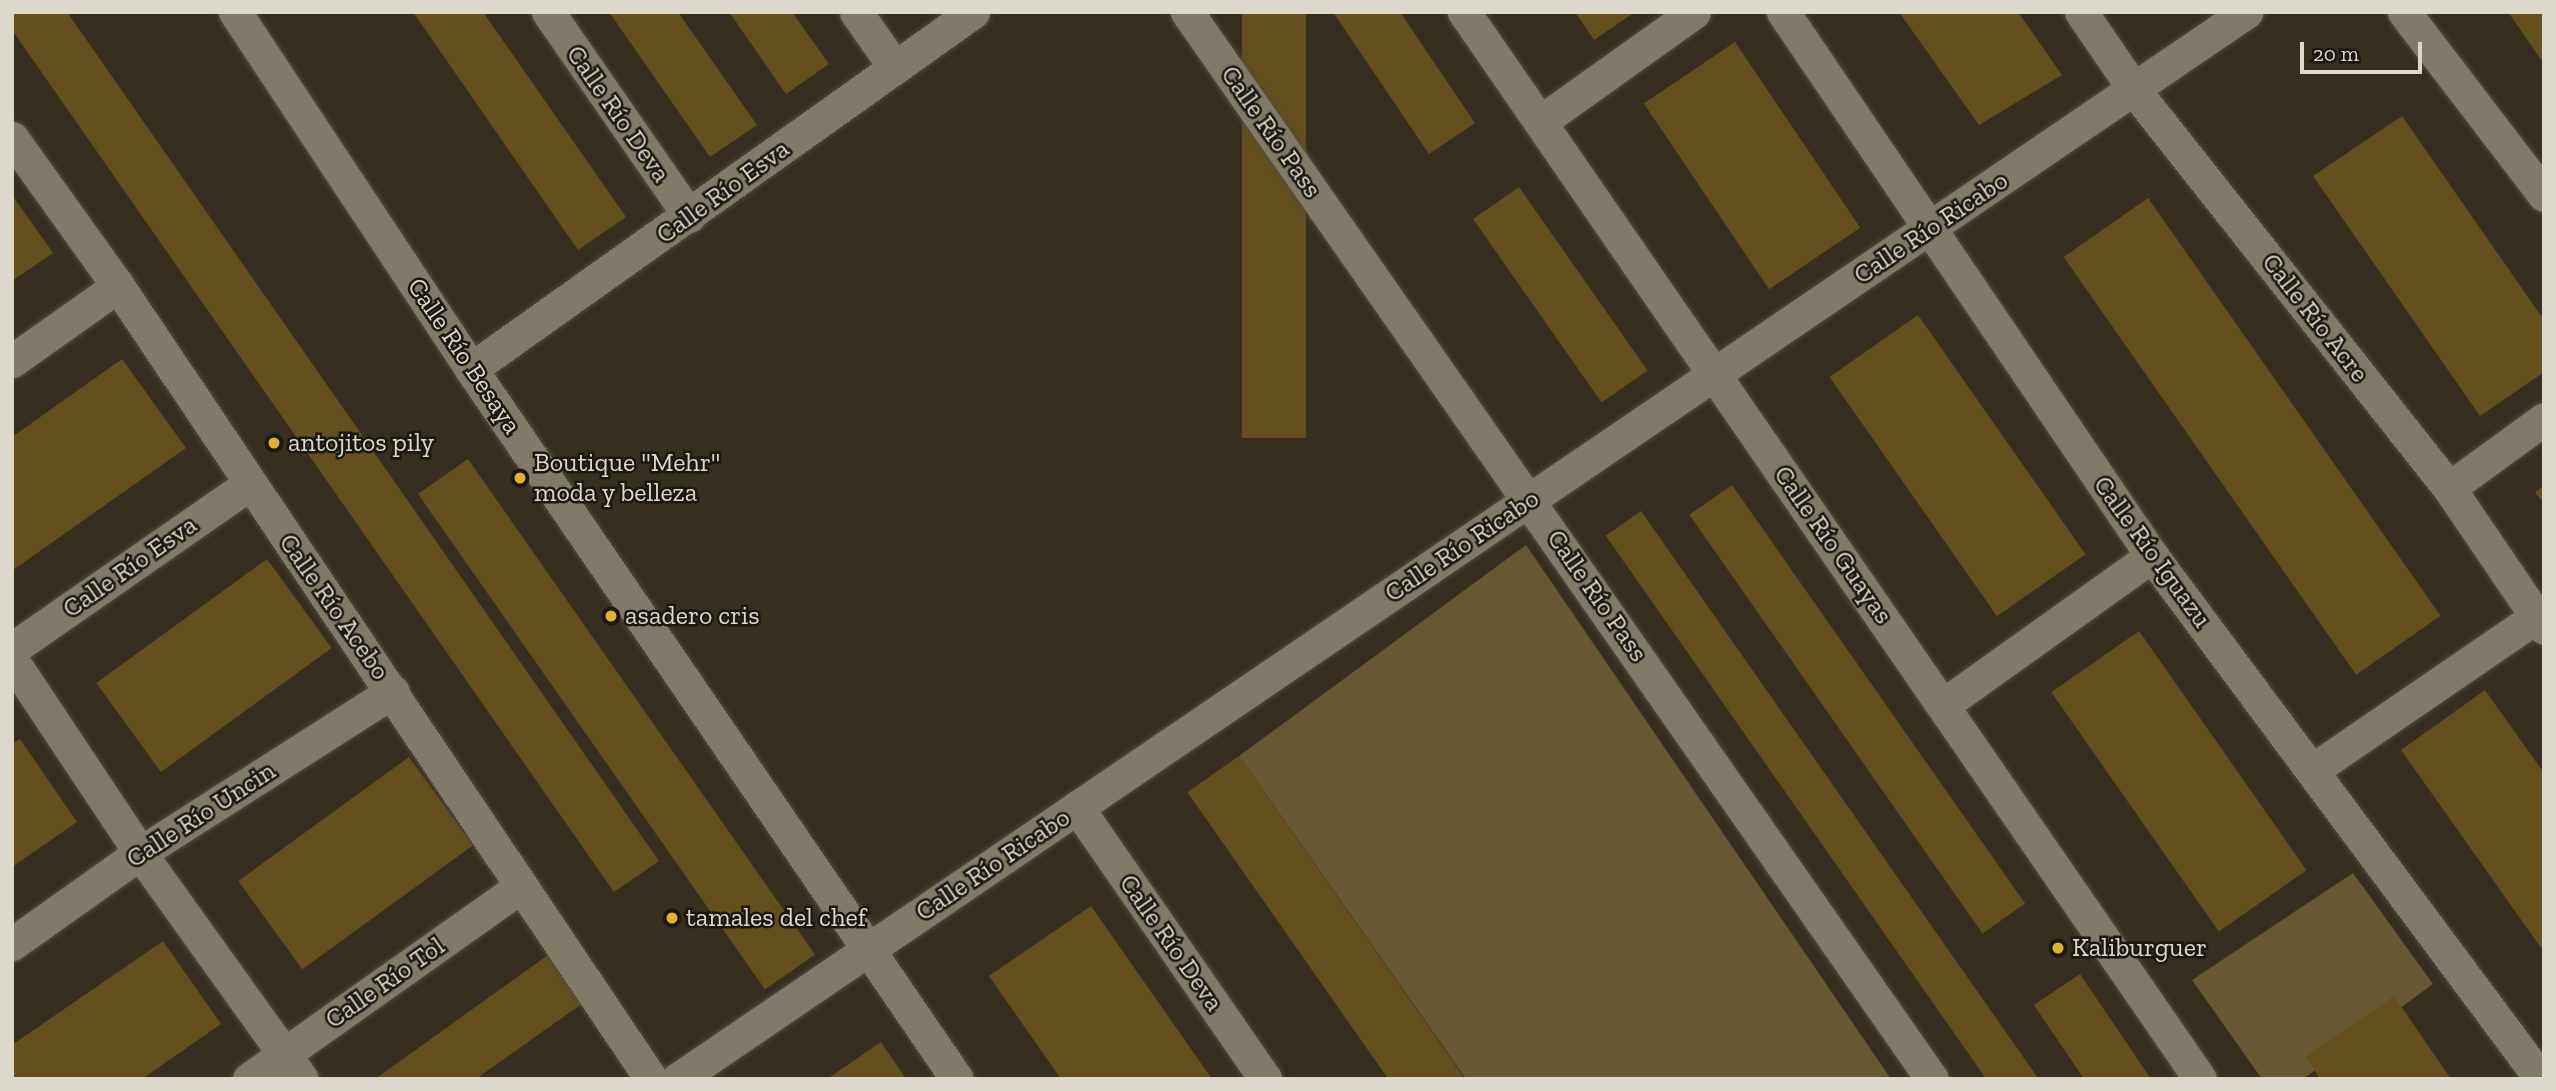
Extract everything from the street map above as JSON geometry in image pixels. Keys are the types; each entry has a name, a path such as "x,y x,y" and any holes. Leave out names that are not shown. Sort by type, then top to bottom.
{"street":[{"name":"Calle Río Besaya","path":"235,12 471,369 957,1079"},
{"name":"Calle Río Deva","path":"548,12 689,216"},
{"path":"856,12 895,68"},
{"name":"Calle Río Esva","path":"471,369 973,12"},
{"name":"Calle Río Pass","path":"1187,12 1531,500 1932,1079"},
{"name":"Calle Río Guayas","path":"1464,12 2200,1079"},
{"path":"1540,122 1694,12"},
{"name":"Calle Río Iguazu","path":"1783,12 2152,556 2314,769 2541,1079"},
{"name":"Calle Río Acre","path":"2081,12 2135,91 2449,488 2540,623"},
{"name":"Calle Río Ricabo","path":"678,1079 2135,91 2246,12"},
{"path":"2404,12 2544,195"},
{"name":"Calle Río Acebo","path":"12,138 118,286 248,485 393,691 520,887 651,1079"},
{"path":"12,361 118,286"},
{"path":"2449,488 2544,419"},
{"name":"Calle Río Esva","path":"12,649 248,485"},
{"path":"1943,705 2152,556"},
{"path":"2314,769 2540,623"},
{"path":"12,660 140,853 293,1066"},
{"name":"Calle Río Uncin","path":"12,944 140,853 393,691"},
{"name":"Calle Río Deva","path":"1077,807 1265,1079"},
{"name":"Calle Río Tol","path":"249,1079 293,1066 520,887"}],"shaded area":[{"path":"1526,545 1891,1079 1466,1079 1239,756"},
{"path":"2353,873 2433,984 2303,1079 2262,1079 2192,980"}],"building":[{"path":"12,12 67,12 659,861 614,892 12,30"},
{"path":"413,12 483,12 626,217 578,250"},
{"path":"609,12 678,12 757,125 710,157"},
{"path":"729,12 792,12 829,64 786,94"},
{"path":"1242,12 1306,12 1306,438 1242,438"},
{"path":"1333,12 1400,12 1475,123 1429,154"},
{"path":"1575,12 1635,12 1594,40"},
{"path":"1899,12 2018,12 2062,75 1979,125"},
{"path":"2508,12 2544,12 2544,64"},
{"path":"1735,42 1860,228 1769,289 1644,104"},
{"path":"2402,116 2544,320 2544,372 2480,416 2313,176"},
{"path":"1519,187 1647,370 1602,403 1473,219"},
{"path":"12,195 53,253 12,281"},
{"path":"2148,198 2441,616 2356,675 2064,257"},
{"path":"1918,315 2085,554 1997,616 1830,377"},
{"path":"122,359 186,448 13,570 12,437"},
{"path":"468,459 815,955 765,990 418,494"},
{"path":"1732,485 2025,904 1983,933 1689,515"},
{"path":"2544,486 2544,504 2535,492"},
{"path":"1641,511 2039,1079 1986,1079 1606,536"},
{"path":"267,559 332,648 161,772 96,683"},
{"path":"2139,631 2306,870 2219,932 2051,692"},
{"path":"2485,690 2544,773 2544,952 2401,750"},
{"path":"20,739 77,822 12,867 12,744"},
{"path":"1239,756 1465,1079 1388,1079 1187,792"},
{"path":"409,757 473,845 302,969 238,881"},
{"path":"1091,906 1212,1079 1061,1079 989,976"},
{"path":"163,941 221,1024 142,1079 12,1079 12,1045"},
{"path":"555,950 590,998 476,1079 375,1079"},
{"path":"2080,974 2151,1079 2084,1079 2034,1005"},
{"path":"2394,996 2451,1079 2320,1079 2305,1057"},
{"path":"881,1042 906,1079 827,1079"}],"place":[{"name":"antojitos pily","path":"274,443"},
{"name":"Boutique \"Mehr\" moda y belleza","path":"520,478"},
{"name":"asadero cris","path":"611,616"},
{"name":"tamales del chef","path":"672,918"},
{"name":"Kaliburguer","path":"2058,948"}]}
